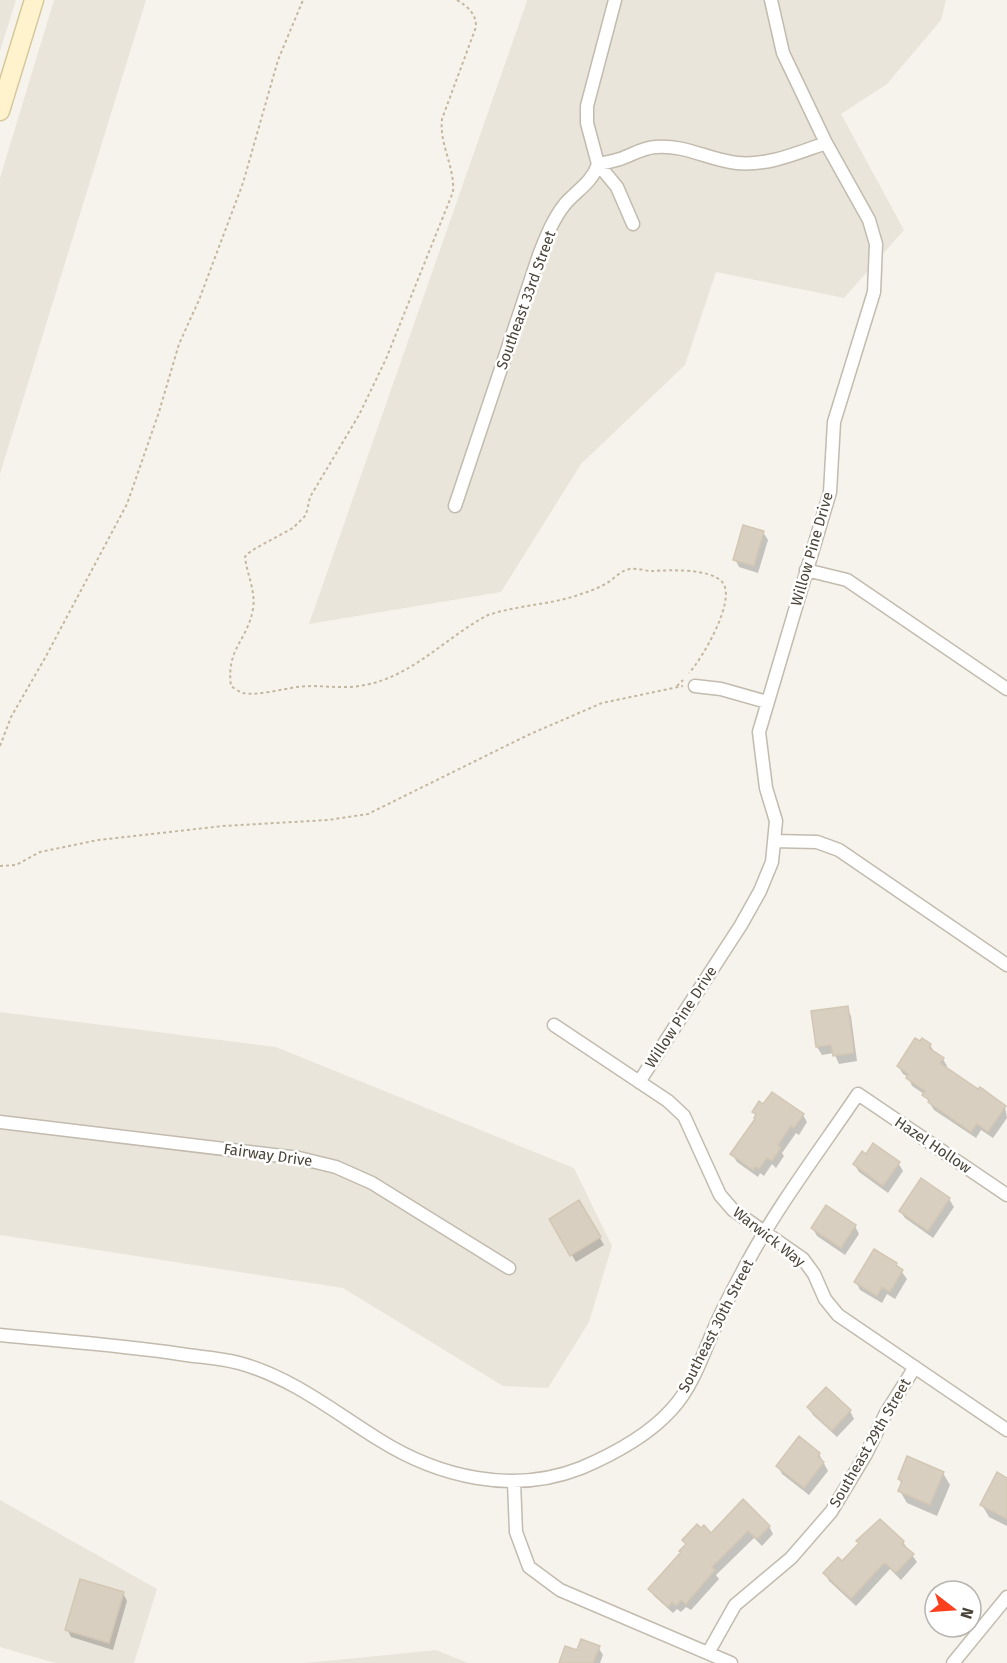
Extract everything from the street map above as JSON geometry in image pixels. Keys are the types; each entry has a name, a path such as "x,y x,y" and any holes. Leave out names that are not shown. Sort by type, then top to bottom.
{"street":[{"path":"0,111 34,0"},
{"path":"615,0 587,106 587,123 598,164 617,187 633,224"},
{"name":"Willow Pine Drive","path":"639,1082 741,925 760,891 772,862 776,822 766,789 759,732 830,492 834,422 874,292 876,244 869,219 826,143 783,53 771,0"},
{"path":"598,164 622,158 636,151 670,146 735,163 753,164 774,161 826,143"},
{"name":"Southeast 33rd Street","path":"455,506 539,255 556,218 566,203 590,181 598,164"},
{"path":"806,570 847,580 1007,689"},
{"path":"695,686 721,689 767,702"},
{"path":"774,841 817,842 839,850 1007,965"},
{"name":"Warwick Way","path":"554,1024 668,1101 684,1116 720,1195 733,1210 803,1259 814,1274 825,1299 838,1315 1007,1430"},
{"name":"Southeast 30th Street","path":"0,1335 140,1348 238,1363 267,1372 300,1389 324,1402 379,1440 418,1462 452,1474 514,1482 566,1474 610,1456 648,1431 673,1408 695,1374 719,1319 764,1231 858,1094"},
{"name":"Hazel Hollow","path":"858,1094 1007,1195"},
{"name":"Fairway Drive","path":"0,1122 288,1157 336,1167 372,1183 509,1268"},
{"name":"Southeast 29th Street","path":"708,1653 735,1605 791,1558 831,1512 866,1454 885,1413 915,1367"},
{"path":"514,1482 516,1532 529,1567 560,1590 731,1663"},
{"path":"953,1663 1007,1597"}],"path":[{"path":"0,746 11,717 127,504 159,412 179,344 199,300 243,183 279,60 303,0"},
{"path":"457,0 473,14 476,27 442,119 442,132 452,174 453,192 429,256 377,378 359,415 313,493 306,515 293,528 247,554 245,561 254,600 251,618 231,657 229,668 231,686 242,693 308,686 352,687 380,681 413,665 474,622 488,615 581,594 608,583 628,569 652,571 668,568 705,574 718,578 724,584 725,598 714,637 699,663 677,686"},
{"path":"0,866 16,865 40,852 98,840 224,826 339,819 368,814 528,735 602,702 677,686 695,686"}],"shaded area":[{"path":"0,0 16,0 0,51"},
{"path":"54,0 146,0 0,474 0,178"},
{"path":"525,0 946,0 941,20 887,84 841,114 904,230 844,298 716,272 685,365 581,464 501,592 309,624 527,1"},
{"path":"0,1012 276,1047 574,1168 612,1246 589,1322 548,1388 503,1386 343,1288 0,1235"},
{"path":"0,1500 157,1589 134,1663 55,1663 0,1647"},
{"path":"436,1650 468,1663 304,1663 367,1657"}],"building":[{"path":"743,525 764,531 754,566 733,560"},
{"path":"848,1006 854,1053 833,1056 831,1045 816,1047 811,1011"},
{"path":"915,1038 920,1041 922,1038 931,1044 929,1048 944,1058 940,1063 1006,1106 988,1132 977,1124 971,1132 928,1102 929,1100 922,1095 925,1091 906,1078 908,1074 897,1066"},
{"path":"772,1092 804,1114 794,1128 791,1126 778,1145 781,1148 772,1161 767,1158 759,1169 755,1167 753,1170 730,1154 755,1119 756,1114 752,1112 759,1101 763,1104"},
{"path":"873,1143 900,1162 883,1186 853,1164 862,1151 866,1154"},
{"path":"921,1178 950,1198 928,1231 899,1211"},
{"path":"579,1200 601,1237 570,1256 549,1219"},
{"path":"826,1205 856,1225 841,1248 811,1228"},
{"path":"874,1249 897,1263 896,1265 903,1270 890,1292 882,1287 877,1296 854,1282"},
{"path":"826,1387 851,1410 832,1431 807,1407"},
{"path":"799,1436 820,1453 818,1457 824,1462 804,1488 776,1466"},
{"path":"907,1456 944,1472 930,1505 898,1491 902,1481 898,1479"},
{"path":"997,1472 1007,1478 1007,1519 980,1505"},
{"path":"743,1499 770,1526 757,1539 748,1531 712,1567 715,1570 686,1604 681,1600 676,1606 672,1602 668,1607 648,1589 681,1552 679,1551 686,1544 682,1540 697,1524 701,1528 704,1525 711,1533"},
{"path":"880,1519 904,1541 902,1544 914,1554 896,1573 885,1563 882,1565 851,1599 823,1573 838,1557 842,1561 859,1543 856,1541"},
{"path":"80,1579 124,1592 109,1643 65,1630"},
{"path":"581,1639 600,1646 593,1663 559,1663 565,1646 577,1650"}]}
